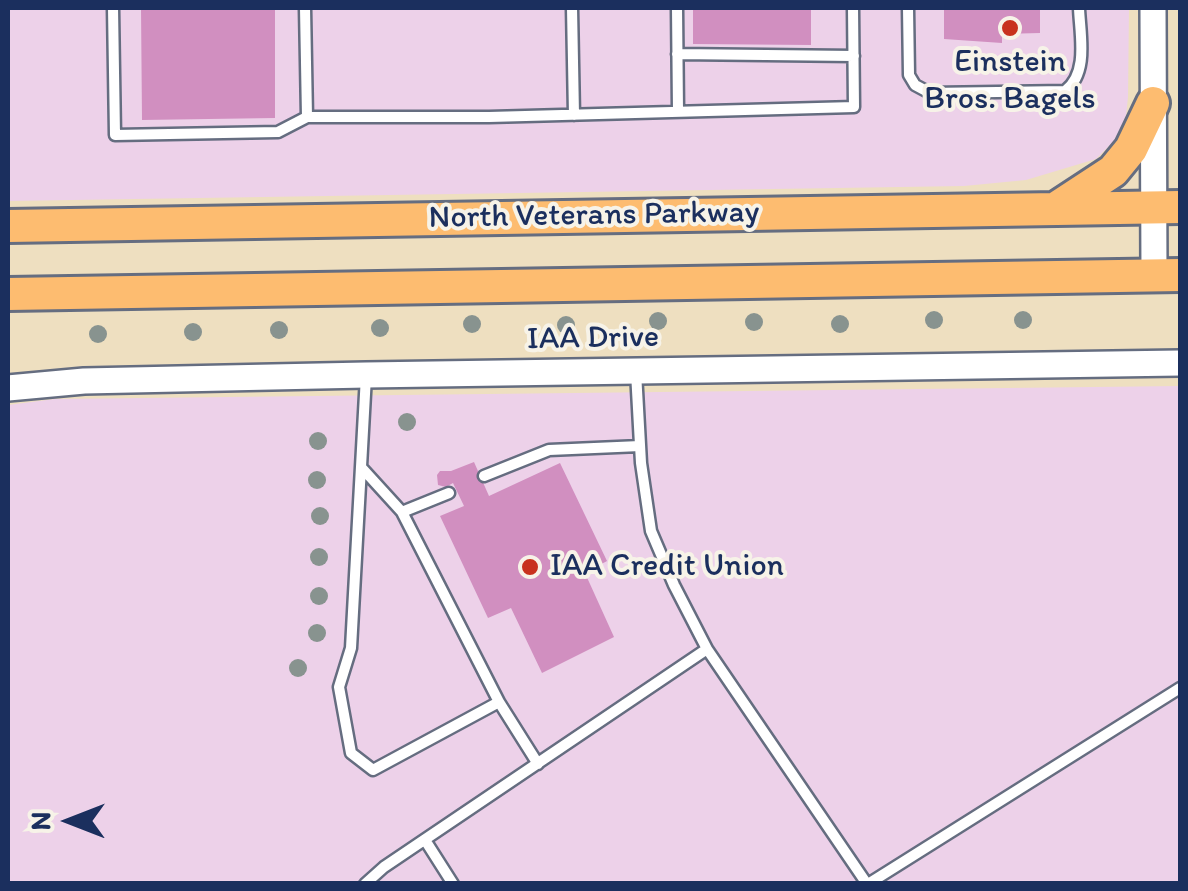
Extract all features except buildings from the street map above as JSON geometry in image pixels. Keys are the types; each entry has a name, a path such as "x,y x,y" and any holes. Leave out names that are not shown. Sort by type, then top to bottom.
{"highway":[{"path":"1055,209 1113,171 1131,149 1153,103"},
{"name":"North Veterans Parkway","path":"8,226 1167,207"},
{"path":"8,294 1167,275"}],"street":[{"path":"1153,8 1153,103 1167,207 1167,275"},
{"name":"IAA Drive","path":"8,388 84,381 1180,363"}],"lane":[{"path":"114,8 115,136 278,132 307,117 854,107 853,8"},
{"path":"305,8 307,117"},
{"path":"572,8 574,114"},
{"path":"677,8 678,111"},
{"path":"908,8 909,75 930,94 1066,91 1075,84 1080,71 1079,8"},
{"path":"677,54 854,56"},
{"path":"636,371 640,446 651,530 707,649 867,884 1180,688"},
{"path":"366,375 351,648 339,688 351,753 373,770 499,702"},
{"path":"484,476 549,450 640,446"},
{"path":"361,468 402,512 499,702 538,764"},
{"path":"402,512 449,492"},
{"path":"365,884 707,649"},
{"path":"425,840 453,884"}],"shaded area":[{"path":"8,8 1129,8 1128,97 1118,137 1096,159 1026,180 964,186 8,201"},
{"path":"1180,386 1180,883 8,883 8,405 55,399"}],"place":[{"name":"Einstein Bros. Bagels","path":"1010,28"},
{"name":"IAA Credit Union","path":"530,567"}]}
